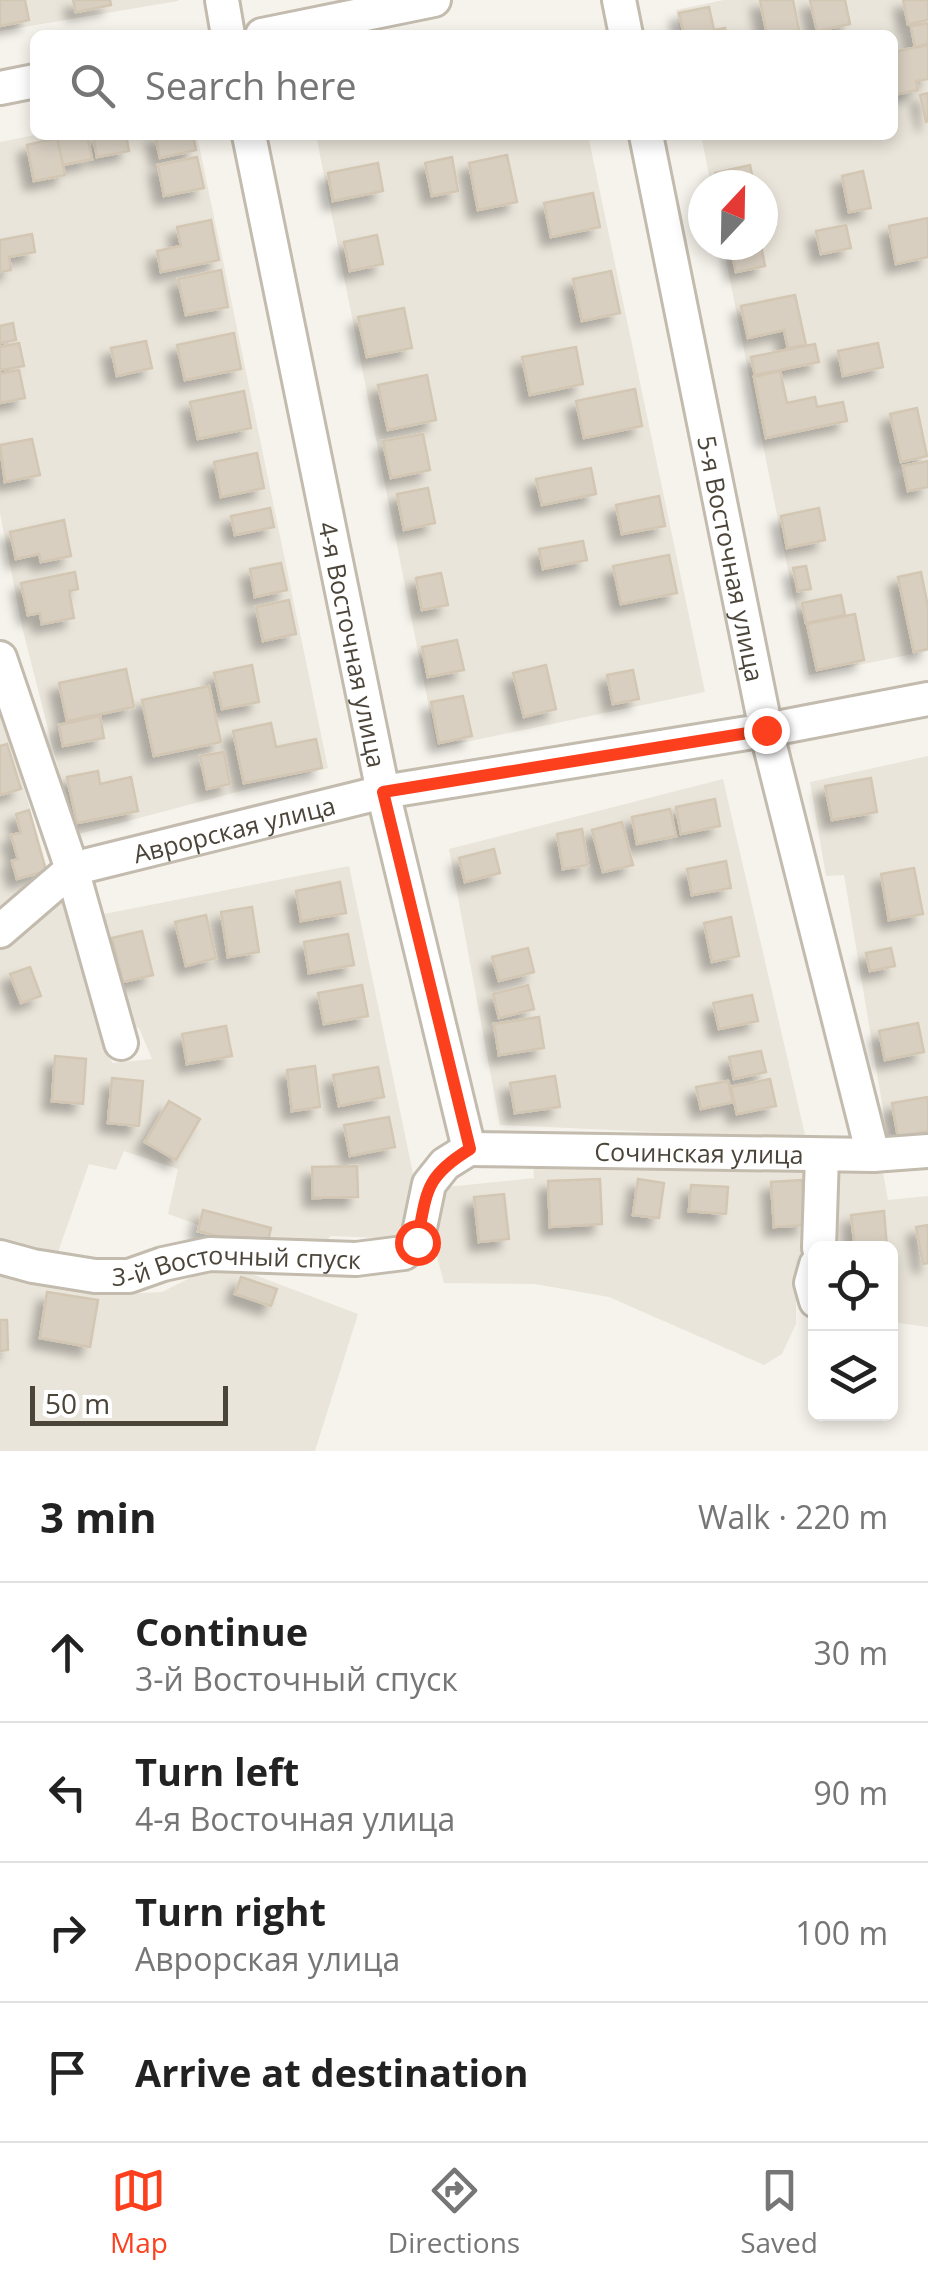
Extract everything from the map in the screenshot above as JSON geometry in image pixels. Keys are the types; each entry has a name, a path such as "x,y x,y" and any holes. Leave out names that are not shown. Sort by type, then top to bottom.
{"street":[{"path":"222,0 227,30"},
{"path":"287,30 434,0"},
{"path":"619,0 625,30"},
{"path":"0,88 30,82"},
{"name":"4-я Восточная улица","path":"250,140 383,792 470,1149"},
{"name":"5-я Восточная улица","path":"647,140 766,730 873,1155"},
{"path":"0,658 72,869 121,1043"},
{"name":"Аврорская улица","path":"72,869 383,792 766,730 928,699"},
{"path":"0,931 72,869"},
{"name":"Сочинская улица","path":"470,1149 822,1155 928,1151"},
{"name":"3-й Восточный спуск","path":"0,1256 95,1276 128,1276 210,1254 356,1259 404,1253 417,1242 429,1184 445,1164 470,1149"},
{"path":"820,1241 822,1155"}],"shaded area":[{"path":"0,0 178,0 178,1 0,31"},
{"path":"724,0 928,0 928,651 809,675 726,260 778,260 778,170 708,170 702,140 898,140 898,30 680,30 676,10"},
{"path":"30,136 30,140 198,140 328,768 75,835 22,627 0,513 0,142"},
{"path":"317,140 589,140 705,692 437,748"},
{"path":"0,705 51,881 0,910"},
{"path":"928,756 928,1138 889,1145 844,875 826,876 810,782"},
{"path":"723,779 806,1139 500,1125 449,849"},
{"path":"349,866 415,1183 406,1239 331,1236 317,1250 202,1226 168,1214 178,1169 124,1151 116,1170 89,1164 57,1255 0,1239 0,941 61,890 103,1005 96,1013 106,1054 113,1063 152,1059 139,1028 124,1024 104,914"},
{"path":"881,1162 888,1200 928,1196 928,1327 898,1323 898,1241 830,1241 834,1168"},
{"path":"533,1165 809,1165 812,1241 808,1241 808,1261 796,1288 796,1324 782,1354 764,1365 609,1297 535,1284 444,1283 435,1249 437,1188 534,1178"},
{"path":"231,1266 358,1314 315,1451 0,1451 0,1269 99,1295 162,1292 206,1270"}],"building":[{"path":"0,0 25,0 29,20 0,26"},
{"path":"73,0 110,0 111,5 76,12"},
{"path":"760,0 793,0 799,30 766,30"},
{"path":"810,0 845,0 850,24 817,30"},
{"path":"903,0 928,0 928,20 908,24"},
{"path":"709,7 714,30 683,30 679,13"},
{"path":"928,23 928,44 915,47 911,26"},
{"path":"928,45 928,79 916,81 918,90 898,94 898,51"},
{"path":"928,93 928,121 926,122 920,95"},
{"path":"57,140 88,140 92,159 63,165"},
{"path":"57,140 65,175 34,181 27,145"},
{"path":"94,140 127,140 129,151 97,157"},
{"path":"156,140 194,140 196,150 160,158"},
{"path":"507,155 517,202 478,210 469,163"},
{"path":"197,157 204,188 164,196 158,165"},
{"path":"452,157 458,191 432,196 425,163"},
{"path":"378,163 383,191 333,201 328,173"},
{"path":"863,171 871,208 849,212 842,176"},
{"path":"593,193 600,227 551,237 544,203"},
{"path":"928,218 928,257 896,264 889,226"},
{"path":"211,220 219,260 161,272 157,251 181,246 177,227"},
{"path":"846,225 851,248 821,254 816,231"},
{"path":"32,234 35,252 9,257 11,270 0,272 0,240"},
{"path":"377,235 383,264 350,271 344,242"},
{"path":"734,260 764,260 765,266 736,272"},
{"path":"221,270 228,307 186,315 178,279"},
{"path":"611,271 620,313 582,321 573,279"},
{"path":"795,295 806,345 788,348 784,330 748,338 741,306"},
{"path":"404,308 412,348 367,357 358,317"},
{"path":"13,323 16,340 0,343 0,326"},
{"path":"234,333 241,369 185,380 177,345"},
{"path":"146,341 152,368 117,376 111,348"},
{"path":"19,343 24,366 0,370 0,347"},
{"path":"878,343 883,367 843,376 838,351"},
{"path":"815,344 819,362 755,375 751,357"},
{"path":"576,347 583,384 530,395 522,357"},
{"path":"19,370 25,398 0,403 0,374"},
{"path":"780,371 787,403 815,397 817,407 843,402 847,421 766,438 754,377"},
{"path":"427,375 436,420 388,430 378,385"},
{"path":"635,389 642,426 584,438 576,401"},
{"path":"244,391 251,428 198,439 190,402"},
{"path":"917,408 927,456 901,462 890,414"},
{"path":"423,434 430,470 391,478 383,441"},
{"path":"32,439 40,475 5,482 0,445"},
{"path":"257,453 264,488 221,497 214,462"},
{"path":"928,461 928,487 908,491 903,466"},
{"path":"591,468 596,494 542,505 536,479"},
{"path":"428,488 435,523 404,530 397,494"},
{"path":"659,496 665,526 622,534 616,505"},
{"path":"270,508 274,527 235,535 231,516"},
{"path":"819,508 825,540 787,548 781,516"},
{"path":"64,520 71,556 41,562 39,554 16,559 10,532"},
{"path":"583,541 587,560 543,569 539,549"},
{"path":"669,555 677,593 621,604 613,566"},
{"path":"281,563 287,590 255,597 250,569"},
{"path":"806,566 811,589 798,591 793,568"},
{"path":"75,572 78,589 69,591 74,618 42,624 40,613 28,615 21,583"},
{"path":"921,572 928,607 928,649 914,652 898,577"},
{"path":"441,573 448,605 422,610 416,578"},
{"path":"841,595 845,615 806,623 802,603"},
{"path":"289,600 296,634 263,641 256,607"},
{"path":"855,614 864,660 817,670 807,624"},
{"path":"457,640 464,670 428,677 422,647"},
{"path":"252,665 259,702 222,709 214,673"},
{"path":"546,665 556,709 524,717 513,673"},
{"path":"126,669 134,707 67,721 59,683"},
{"path":"633,670 639,699 613,704 607,675"},
{"path":"209,686 221,742 154,756 142,700"},
{"path":"463,696 472,736 439,743 431,702"},
{"path":"100,716 104,738 63,746 59,725"},
{"path":"271,723 276,747 316,739 322,768 244,783 233,731"},
{"path":"7,744 21,789 0,795 0,746"},
{"path":"224,752 230,784 207,789 200,756"},
{"path":"98,771 100,784 131,777 138,811 77,823 67,777"},
{"path":"871,778 877,812 832,820 825,786"},
{"path":"715,799 720,826 681,834 676,807"},
{"path":"670,809 676,836 637,844 632,817"},
{"path":"29,810 46,871 17,879 12,861 18,859 11,835 21,833 16,814"},
{"path":"622,822 633,865 603,872 592,830"},
{"path":"582,829 588,865 563,869 557,834"},
{"path":"494,849 500,873 465,882 459,858"},
{"path":"726,861 731,888 692,895 687,869"},
{"path":"914,868 923,914 889,920 881,874"},
{"path":"340,882 346,913 301,921 296,891"},
{"path":"252,907 259,952 228,957 221,912"},
{"path":"206,915 216,958 186,966 175,922"},
{"path":"731,917 739,956 712,962 704,923"},
{"path":"142,931 153,975 123,982 112,938"},
{"path":"348,934 354,965 309,973 304,942"},
{"path":"528,948 534,972 499,981 492,957"},
{"path":"891,948 895,966 870,971 866,953"},
{"path":"30,967 41,996 21,1003 10,974"},
{"path":"362,985 368,1016 324,1024 318,993"},
{"path":"528,985 534,1009 499,1018 493,994"},
{"path":"752,995 758,1021 719,1029 713,1003"},
{"path":"539,1017 544,1048 499,1055 494,1024"},
{"path":"918,1023 924,1052 885,1060 879,1031"},
{"path":"226,1026 232,1056 187,1064 182,1034"},
{"path":"761,1051 766,1072 734,1079 729,1057"},
{"path":"55,1056 86,1059 83,1104 52,1101"},
{"path":"315,1066 320,1107 292,1111 287,1070"},
{"path":"378,1067 384,1097 339,1106 333,1075"},
{"path":"555,1076 560,1107 515,1113 510,1083"},
{"path":"112,1078 143,1081 139,1126 108,1123"},
{"path":"770,1079 776,1106 737,1114 731,1087"},
{"path":"728,1081 733,1102 701,1109 696,1087"},
{"path":"928,1097 928,1131 898,1137 892,1103"},
{"path":"169,1101 200,1119 176,1160 145,1142"},
{"path":"389,1117 395,1147 350,1156 344,1125"},
{"path":"357,1166 358,1197 313,1198 312,1167"},
{"path":"600,1179 602,1224 550,1227 548,1181"},
{"path":"638,1179 664,1183 659,1218 633,1215"},
{"path":"802,1180 805,1225 774,1227 771,1182"},
{"path":"691,1185 728,1187 726,1214 689,1211"},
{"path":"504,1194 509,1239 479,1242 474,1197"},
{"path":"203,1210 271,1228 266,1249 198,1231"},
{"path":"884,1211 886,1241 854,1241 851,1215"},
{"path":"928,1225 928,1263 923,1264 916,1227"},
{"path":"241,1277 277,1289 271,1306 235,1294"},
{"path":"47,1292 98,1300 90,1347 40,1338"},
{"path":"0,1320 7,1320 8,1350 0,1351"}],"route":[{"path":"417,1242 429,1184 445,1164 470,1149 383,792 766,730"}]}
